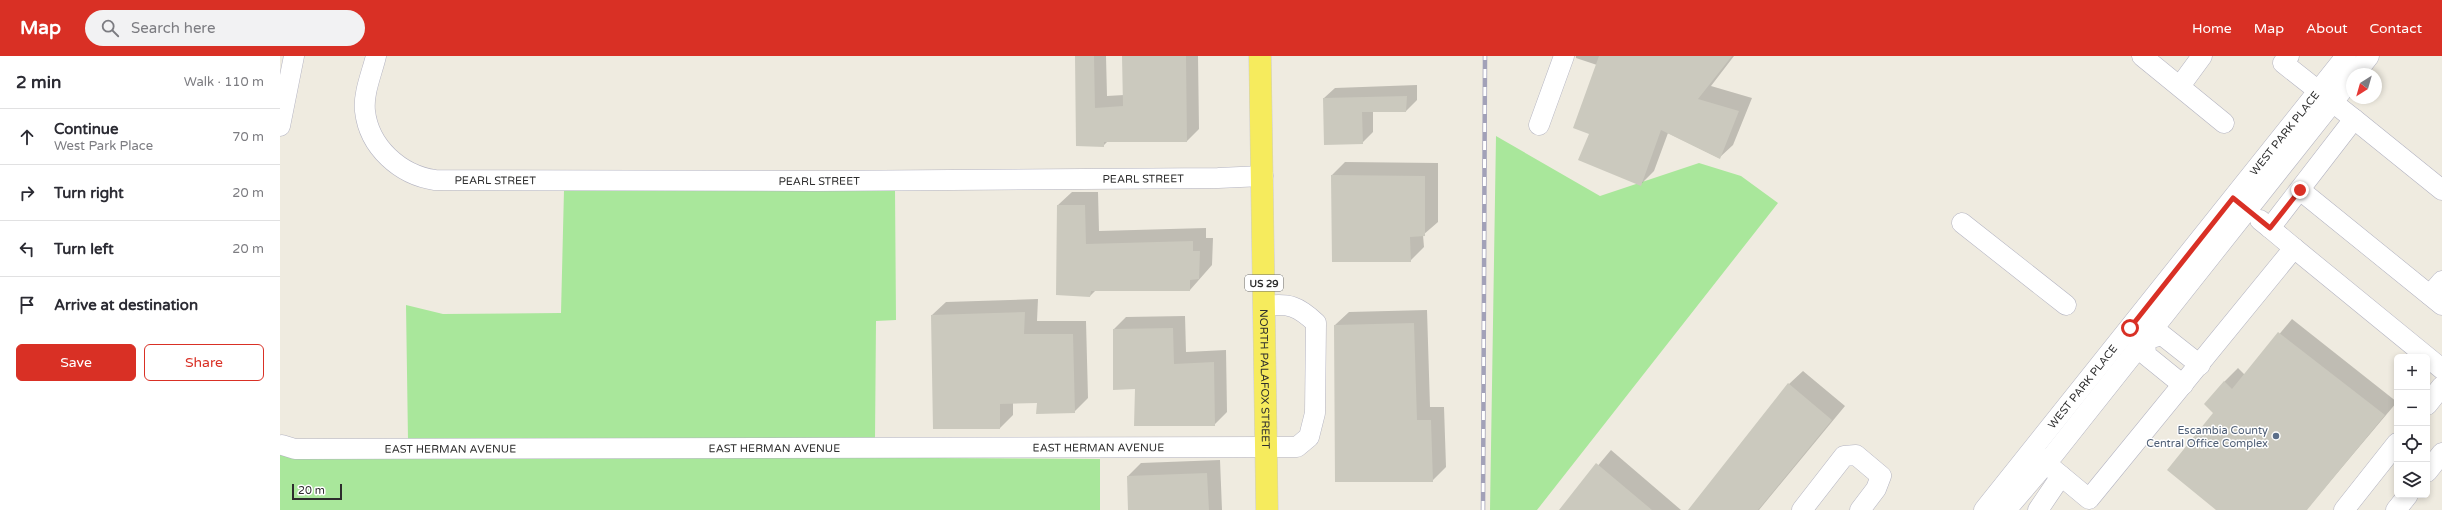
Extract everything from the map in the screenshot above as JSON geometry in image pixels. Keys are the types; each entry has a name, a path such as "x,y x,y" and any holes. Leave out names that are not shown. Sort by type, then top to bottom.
{"main road":[{"name":"NORTH PALAFOX STREET","path":"1260,56 1267,510"}],"street":[{"path":"280,126 294,56"},
{"name":"PEARL STREET","path":"376,56 365,111 372,133 384,154 410,173 435,180 815,181 1210,178 1262,176"},
{"path":"1539,125 1564,56"},
{"path":"2142,56 2224,123"},
{"path":"2180,86 2202,56"},
{"path":"2289,56 2283,63 2442,190"},
{"name":"WEST PARK PLACE","path":"2006,510 2039,457 2325,97 2346,56"},
{"path":"2360,68 2369,56"},
{"name":"WEST PARK PLACE","path":"2325,97 2346,82"},
{"path":"2270,228 2354,119"},
{"path":"2300,190 2438,294"},
{"path":"2241,204 2442,369"},
{"path":"1962,223 2066,305"},
{"path":"2039,457 2096,504 2183,386 2294,248"},
{"name":"EAST HERMAN AVENUE","path":"282,445 295,449 1297,446 1309,437 1315,414 1316,322 1301,308 1278,304 1265,306"},
{"path":"2183,386 2146,355 2137,334 2162,335 2200,365"},
{"path":"2430,401 2442,386"},
{"path":"2352,507 2394,447"},
{"path":"2430,468 2442,453"},
{"path":"1802,510 1844,456 1856,455 1881,476 1876,489 1860,510"},
{"name":"WEST PARK PLACE","path":"1984,510 2039,457"},
{"path":"2038,510 2061,476"},
{"path":"2396,510 2406,498"}],"green space":[{"path":"1496,136 1600,196 1699,163 1741,176 1778,203 1537,510 1490,510"},
{"path":"564,190 895,190 896,320 876,321 875,438 408,440 406,305 443,314 561,313"},
{"path":"280,454 1100,459 1100,510 280,510"}],"building":[{"path":"1075,56 1094,56 1095,108 1123,106 1122,56 1186,56 1187,142 1104,142 1104,147 1076,146"},
{"path":"1599,56 1732,56 1698,99 1739,111 1720,159 1661,130 1641,186 1578,160 1589,134 1573,128"},
{"path":"1407,96 1406,112 1362,112 1363,144 1324,145 1323,98"},
{"path":"1331,175 1425,176 1425,236 1410,237 1411,262 1332,262"},
{"path":"1057,205 1085,205 1086,244 1193,241 1193,251 1200,251 1199,279 1190,280 1190,291 1091,291 1090,297 1056,295"},
{"path":"1025,312 1024,334 1073,334 1075,413 1036,414 1037,403 1000,404 1000,429 933,429 931,315"},
{"path":"1414,323 1417,420 1431,420 1433,482 1335,482 1334,325"},
{"path":"1173,328 1174,364 1214,362 1215,426 1134,426 1135,389 1113,390 1113,329"},
{"path":"2278,332 2385,415 2307,510 2216,510 2167,470 2213,413 2204,404 2224,381 2232,389"},
{"path":"1788,383 1832,420 1758,510 1688,510"},
{"path":"1596,463 1652,510 1559,510"},
{"path":"1207,473 1209,510 1128,510 1127,476"}],"railway":[{"path":"1483,510 1485,56"}],"place":[{"name":"Escambia County Central Office Complex","path":"2276,436"}],"route":[{"path":"2130,328 2233,198 2270,228 2300,190"}]}
